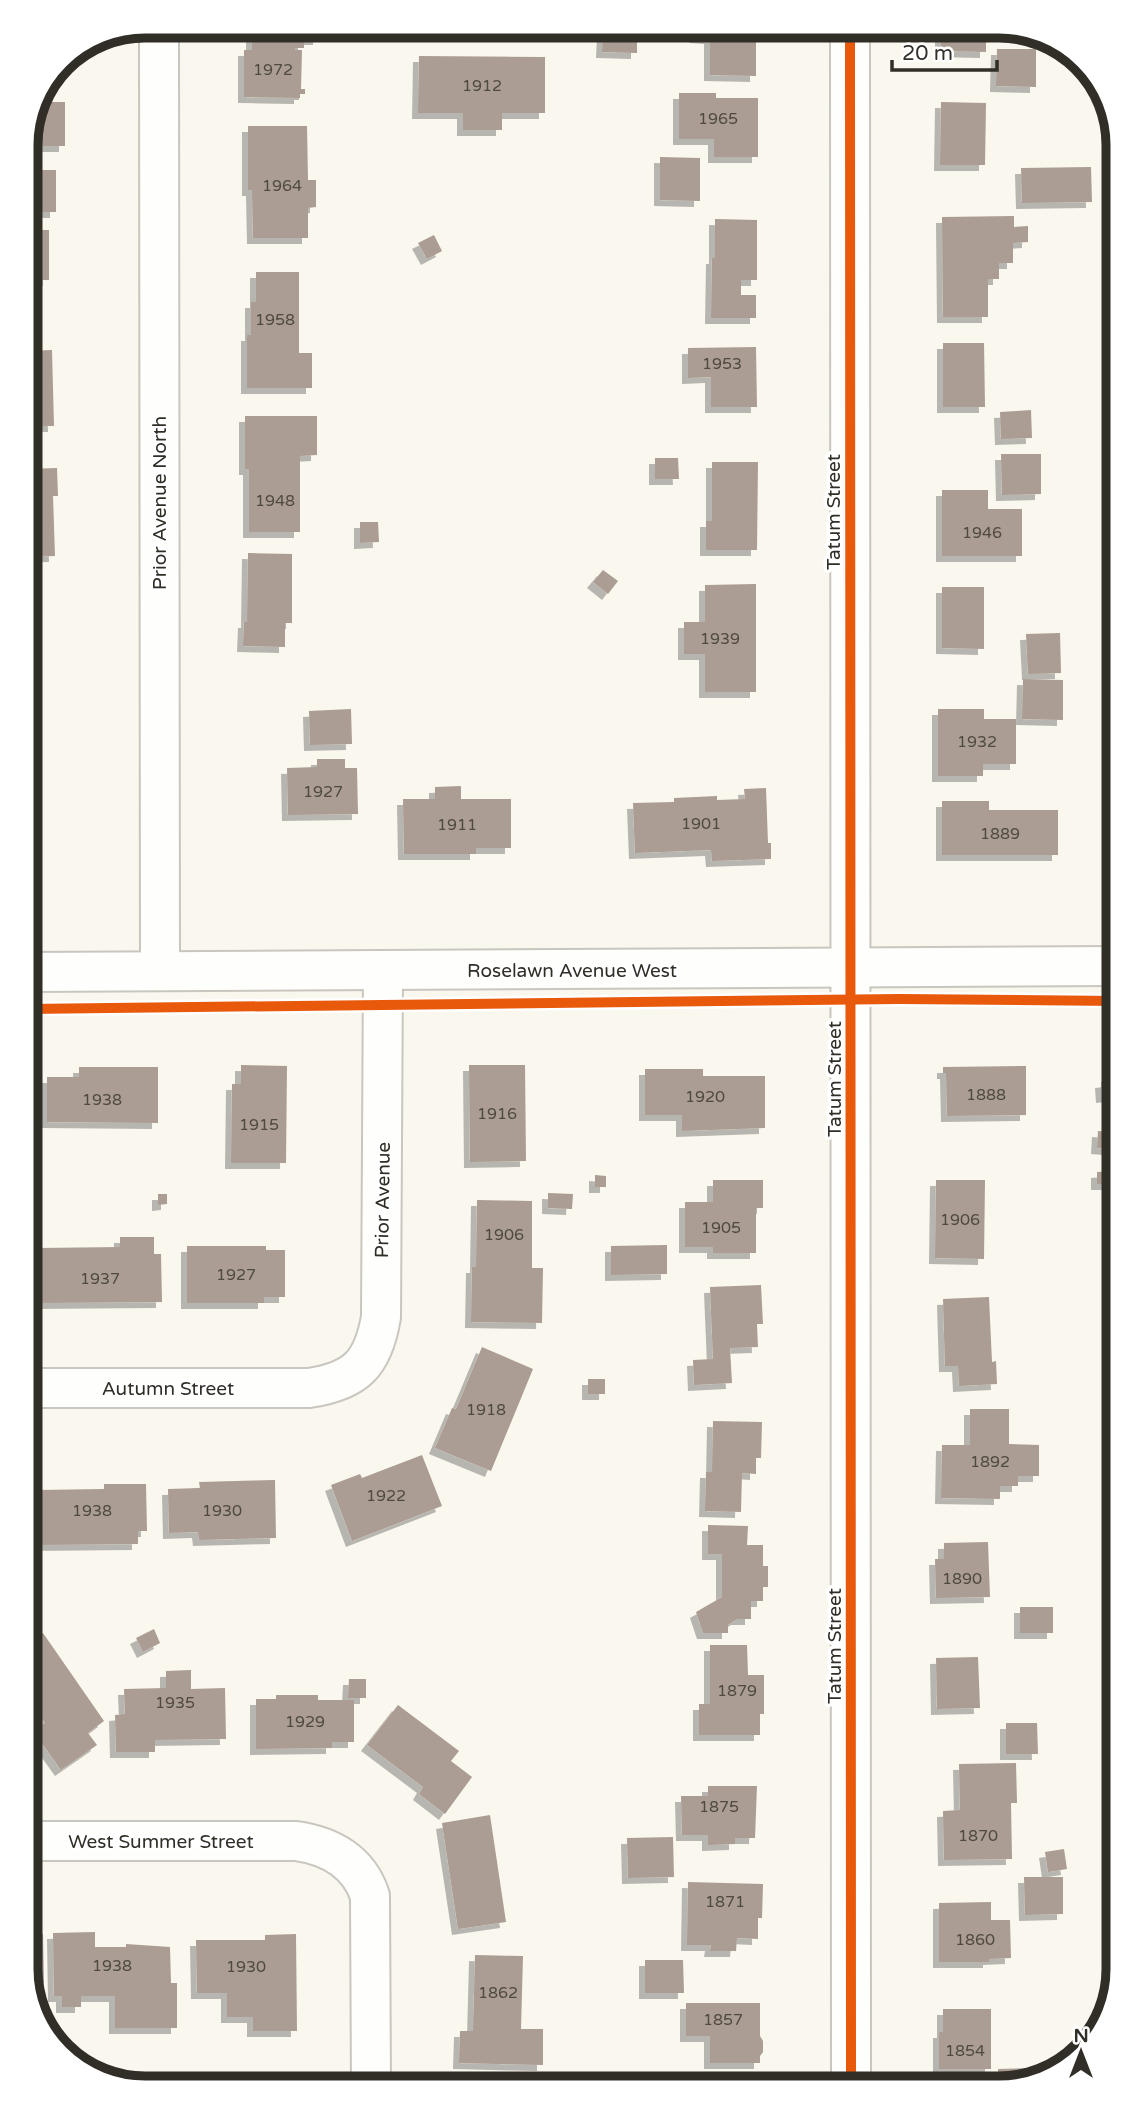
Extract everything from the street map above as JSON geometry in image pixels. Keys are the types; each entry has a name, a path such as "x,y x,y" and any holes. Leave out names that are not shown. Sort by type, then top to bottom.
{"street":[{"name":"Prior Avenue North","path":"159,38 160,971"},
{"name":"Tatum Street","path":"850,39 851,2076"},
{"name":"Roselawn Avenue West","path":"39,972 1106,966"},
{"name":"Prior Avenue","path":"309,1388 346,1379 365,1362 377,1340 381,1317 383,971"},
{"name":"Autumn Street","path":"38,1388 309,1388"},
{"name":"West Summer Street","path":"38,1841 296,1841 318,1844 336,1852 359,1873 370,1896 371,2076"}],"building":[{"path":"252,38 319,38 304,39 304,48 295,48 302,50 301,89 305,89 305,94 300,94 300,98 244,97 244,50 252,50"},
{"path":"603,39 637,39 637,53 602,52"},
{"path":"710,39 756,39 756,76 710,75"},
{"path":"941,39 986,39 986,52 941,51"},
{"path":"997,49 1036,49 1036,87 996,86"},
{"path":"419,56 545,57 545,113 502,113 502,130 463,130 463,113 418,113"},
{"path":"679,93 716,93 716,98 758,98 758,157 714,157 714,139 679,139"},
{"path":"48,102 65,102 65,146 39,146 42,118"},
{"path":"941,102 986,103 985,165 940,165"},
{"path":"248,126 307,126 308,180 316,180 316,207 308,208 308,238 253,238 252,190 248,190"},
{"path":"660,157 700,158 700,201 660,200"},
{"path":"1091,167 1092,202 1022,203 1021,168"},
{"path":"39,170 56,170 56,212 39,212"},
{"path":"1014,216 1014,227 1028,226 1028,242 1013,243 1013,263 999,263 999,279 988,279 988,317 943,317 942,217"},
{"path":"715,219 757,220 757,280 741,280 741,295 756,295 756,318 711,318"},
{"path":"39,230 49,230 49,280 40,280 39,320"},
{"path":"434,235 442,251 427,259 418,243"},
{"path":"256,272 299,272 299,353 312,353 312,388 247,388 247,335 251,335 251,302 256,302"},
{"path":"943,343 984,343 985,407 943,407"},
{"path":"756,347 757,407 711,407 711,377 688,378 688,348"},
{"path":"52,350 54,426 39,426 39,351"},
{"path":"1031,410 1032,438 1001,439 1000,412"},
{"path":"245,416 317,416 317,455 300,456 300,532 249,532 249,469 245,469"},
{"path":"1001,454 1041,454 1041,494 1002,495"},
{"path":"655,458 678,458 679,479 655,479"},
{"path":"712,462 758,462 757,550 706,550 706,521 712,521"},
{"path":"57,468 58,496 53,496 55,556 39,557 39,469"},
{"path":"942,490 988,490 988,509 1022,509 1022,556 942,556"},
{"path":"360,522 378,522 379,542 360,543"},
{"path":"248,553 292,554 292,623 285,623 285,647 243,646 244,622 247,622"},
{"path":"603,570 618,581 608,594 593,582"},
{"path":"756,584 756,692 705,692 705,654 684,654 684,622 705,622 705,585"},
{"path":"942,587 984,587 984,649 942,648"},
{"path":"1060,633 1061,673 1028,674 1026,634"},
{"path":"1023,679 1063,680 1063,720 1022,719"},
{"path":"351,709 352,744 310,745 309,711"},
{"path":"938,709 984,709 984,719 1016,719 1016,764 983,764 983,776 938,776"},
{"path":"39,713 41,713 42,753 39,753"},
{"path":"317,759 345,759 345,768 357,768 358,814 288,815 287,768 317,767"},
{"path":"461,786 461,799 511,799 511,848 476,848 476,854 404,854 403,799 435,799 435,787"},
{"path":"766,788 771,859 712,861 711,850 635,853 633,803 674,802 674,798 717,796 717,800 745,799 744,789"},
{"path":"942,801 989,801 989,810 1058,810 1058,855 942,855"},
{"path":"241,1065 287,1066 286,1163 231,1163 232,1084 241,1084"},
{"path":"469,1065 525,1065 526,1161 470,1162"},
{"path":"1026,1066 1026,1115 947,1116 946,1073 943,1073 943,1067"},
{"path":"79,1067 158,1067 158,1123 47,1122 47,1077 79,1077"},
{"path":"645,1069 703,1069 703,1076 765,1076 765,1128 682,1131 682,1115 645,1115"},
{"path":"1106,1081 1106,1097 1102,1097 1101,1082"},
{"path":"1098,1131 1106,1132 1106,1149 1097,1148"},
{"path":"1106,1171 1106,1184 1097,1184 1097,1172"},
{"path":"595,1175 606,1176 606,1187 595,1187"},
{"path":"713,1180 763,1180 763,1208 756,1208 756,1253 713,1253 713,1247 685,1247 685,1202 713,1202"},
{"path":"936,1180 985,1180 984,1259 935,1258"},
{"path":"548,1193 573,1194 572,1209 548,1208"},
{"path":"158,1194 167,1194 167,1204 158,1205"},
{"path":"477,1200 532,1201 532,1268 543,1268 542,1323 471,1322 472,1267 476,1267"},
{"path":"120,1237 154,1237 154,1254 161,1254 162,1302 39,1303 38,1248 120,1247"},
{"path":"667,1245 667,1274 611,1275 611,1246"},
{"path":"187,1246 266,1246 266,1250 285,1250 285,1297 264,1297 264,1303 187,1303"},
{"path":"761,1285 763,1324 757,1324 758,1347 730,1348 732,1383 694,1385 693,1360 713,1359 710,1287"},
{"path":"989,1297 992,1362 996,1361 997,1384 959,1386 958,1366 945,1366 943,1299"},
{"path":"482,1347 533,1369 491,1471 435,1448 452,1408 456,1409"},
{"path":"588,1379 605,1379 605,1394 588,1394"},
{"path":"970,1409 1009,1409 1009,1444 1039,1445 1039,1476 1018,1476 1018,1486 1000,1486 1000,1499 941,1498 942,1445 970,1445"},
{"path":"713,1421 762,1422 761,1458 756,1458 756,1474 742,1473 741,1512 705,1511 706,1472 712,1472"},
{"path":"422,1455 442,1506 352,1541 331,1485 360,1474 362,1478"},
{"path":"275,1480 276,1538 199,1540 198,1532 169,1533 168,1489 200,1488 199,1482"},
{"path":"104,1484 146,1484 147,1531 138,1531 138,1544 38,1545 38,1490 104,1489"},
{"path":"708,1525 748,1526 747,1545 763,1545 763,1566 768,1566 768,1587 763,1587 763,1601 751,1601 751,1619 737,1619 728,1625 728,1633 703,1633 696,1612 722,1597 722,1554 708,1554"},
{"path":"988,1542 990,1597 936,1598 935,1559 944,1559 944,1543"},
{"path":"1020,1607 1053,1607 1053,1633 1020,1633"},
{"path":"154,1629 160,1643 143,1652 136,1638"},
{"path":"43,1633 104,1721 88,1733 97,1745 61,1770 38,1738 38,1728 45,1723 38,1713 38,1636"},
{"path":"710,1645 747,1645 748,1675 764,1675 764,1714 760,1714 760,1735 699,1735 699,1704 710,1704"},
{"path":"978,1657 980,1708 937,1709 936,1658"},
{"path":"191,1670 191,1689 225,1688 226,1739 155,1740 155,1752 116,1752 115,1715 125,1714 124,1689 166,1688 166,1671"},
{"path":"349,1679 366,1679 366,1698 348,1698"},
{"path":"276,1695 318,1695 318,1700 354,1700 354,1742 332,1742 332,1748 256,1749 256,1699 276,1699"},
{"path":"398,1705 459,1751 451,1761 472,1777 445,1814 419,1794 423,1787 367,1745"},
{"path":"1006,1723 1037,1723 1038,1754 1006,1754"},
{"path":"1016,1763 1017,1803 1011,1803 1012,1859 944,1860 943,1811 960,1810 959,1764"},
{"path":"708,1786 757,1786 755,1838 735,1838 735,1844 708,1845 708,1835 682,1835 681,1796 708,1796"},
{"path":"490,1815 506,1922 458,1929 442,1823"},
{"path":"673,1837 674,1877 628,1878 627,1838"},
{"path":"1064,1849 1067,1869 1048,1872 1045,1852"},
{"path":"1024,1877 1063,1877 1063,1914 1025,1915"},
{"path":"688,1882 763,1884 758,1939 737,1938 736,1951 710,1951 711,1945 687,1945"},
{"path":"991,1902 991,1920 1010,1920 1011,1958 989,1959 989,1962 939,1962 939,1903"},
{"path":"95,1932 95,1947 126,1947 126,1944 170,1947 171,1983 177,1983 177,2028 115,2028 115,1996 81,1996 81,2007 62,2007 62,1996 54,1996 53,1933"},
{"path":"38,1934 43,1934 44,1983 40,1983 38,1970"},
{"path":"296,1934 297,2031 253,2031 253,2017 227,2017 227,1993 197,1993 196,1940 265,1940 265,1935"},
{"path":"475,1955 523,1956 521,2029 543,2029 543,2065 459,2063 460,2031 473,2031"},
{"path":"645,1960 683,1960 684,1993 645,1993"},
{"path":"686,2003 760,2003 763,2052 760,2063 710,2063 710,2036 686,2036"},
{"path":"943,2009 991,2009 991,2069 939,2069 939,2032 943,2032"},
{"path":"1032,2068 1032,2070 998,2076 998,2069"}],"cycle path":[{"path":"850,39 851,2076"},
{"path":"39,1009 900,999 1106,1001"}]}
